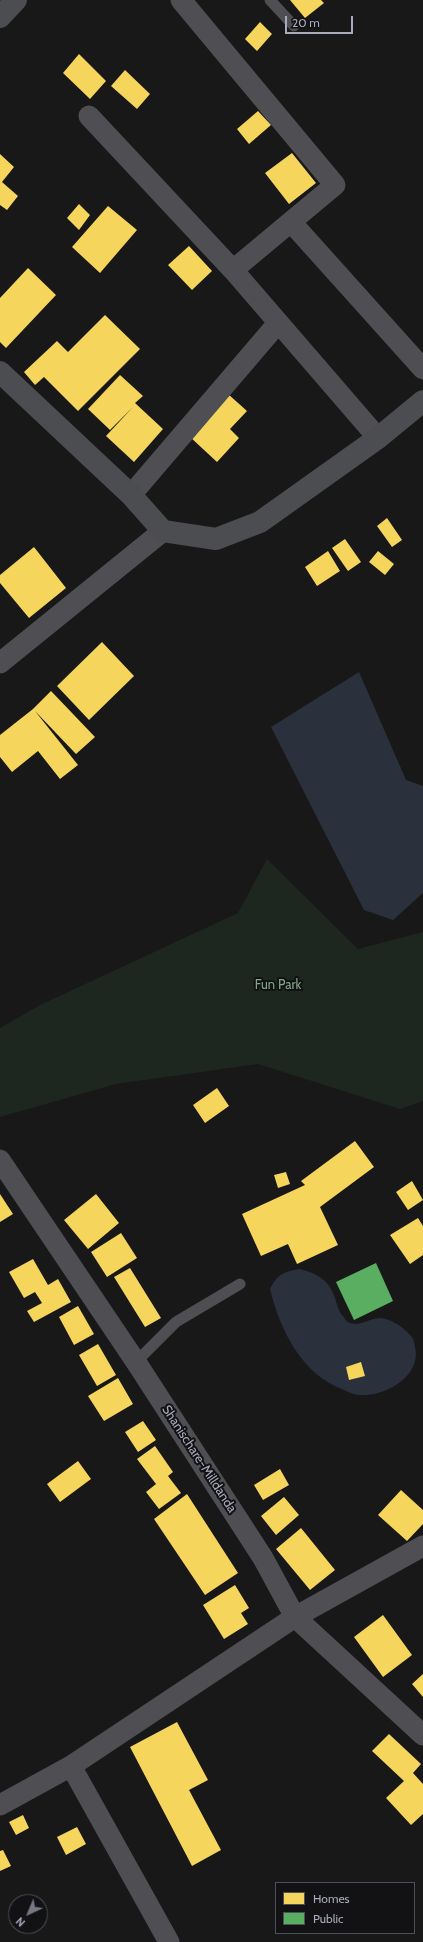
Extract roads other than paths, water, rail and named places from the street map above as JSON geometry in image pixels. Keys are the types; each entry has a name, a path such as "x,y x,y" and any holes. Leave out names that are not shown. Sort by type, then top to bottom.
{"street":[{"path":"0,17 16,0"},
{"path":"180,0 335,185 233,270"},
{"path":"89,116 233,270 378,438"},
{"path":"291,222 423,369"},
{"path":"131,495 278,323"},
{"path":"0,372 131,495 163,530 216,539 260,522 378,438 423,401"},
{"path":"0,663 163,530"},
{"name":"Shanischare-Milldanda","path":"0,1160 136,1362 263,1558 295,1617 423,1735"},
{"path":"0,1805 71,1766 295,1617 423,1546"},
{"path":"71,1766 169,1942"}],"lane":[{"path":"270,0 294,26"},
{"path":"136,1362 176,1322 240,1284"}],"park label":[{"name":"Fun Park","path":"278,985"}]}
